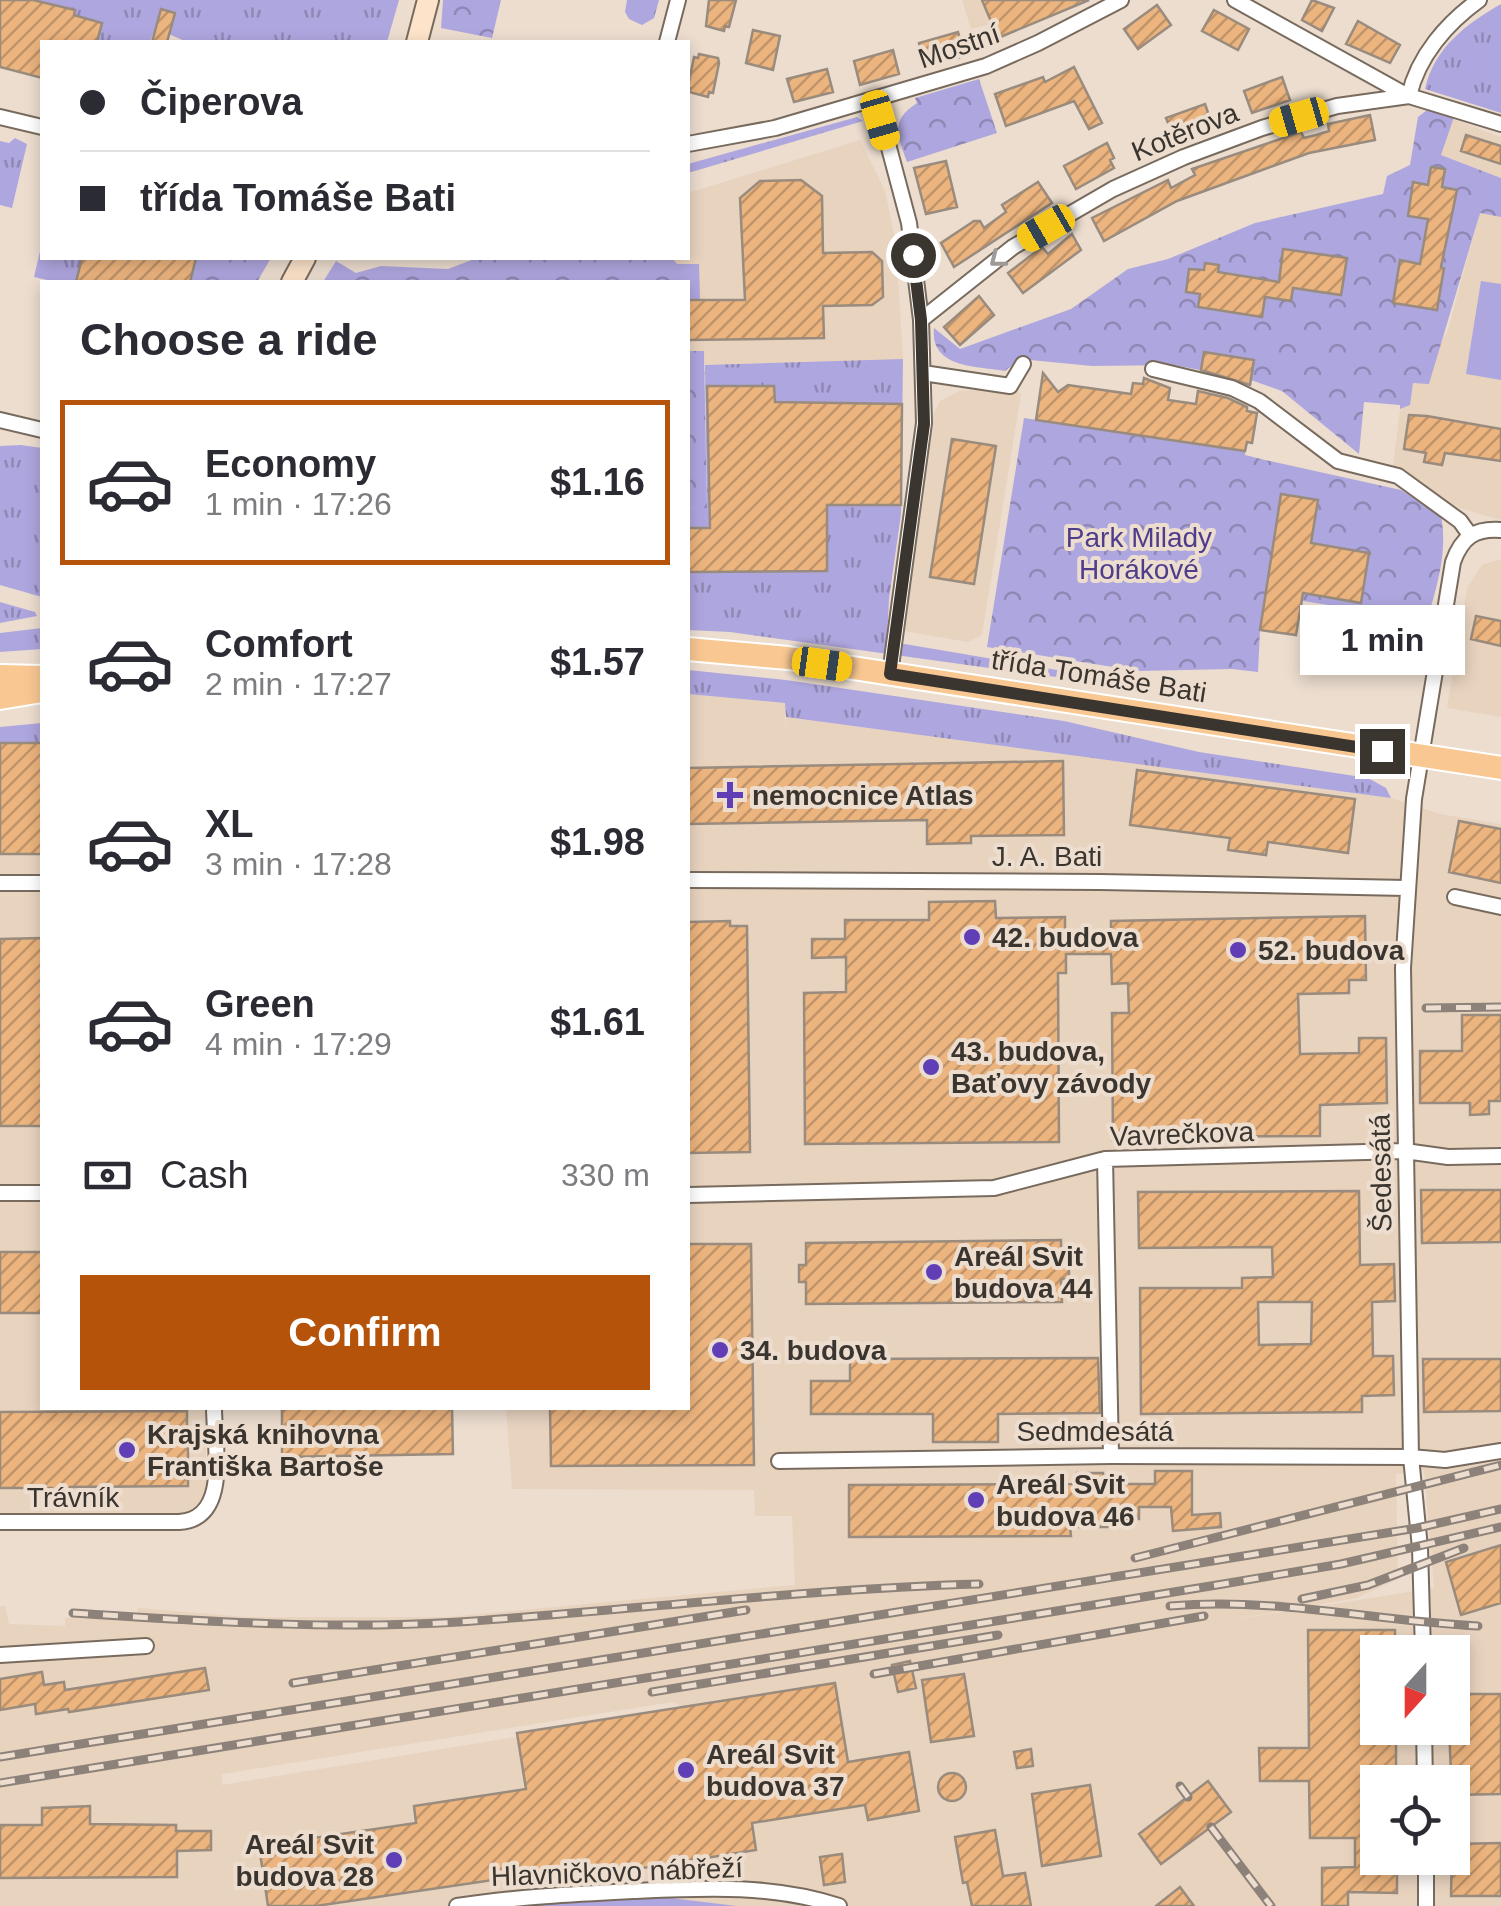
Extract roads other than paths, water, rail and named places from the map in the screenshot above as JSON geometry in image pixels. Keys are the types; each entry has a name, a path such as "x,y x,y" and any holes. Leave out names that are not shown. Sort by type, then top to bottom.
{"main road":[{"path":"417,40 428,0"},
{"name":"třída Tomáše Bati","path":"690,649 788,658 1501,768"},
{"path":"0,676 40,677"},
{"path":"0,698 40,691"}],"street":[{"path":"668,40 678,0"},
{"name":"Mostní","path":"690,144 775,128 986,66 1122,0"},
{"path":"1235,0 1409,96 1420,63 1449,26 1479,0"},
{"name":"Kotěrova","path":"921,320 1013,248 1112,189 1262,128 1337,106 1409,96 1501,124"},
{"path":"876,99 909,223 923,372 924,424 890,674"},
{"path":"0,117 40,127"},
{"path":"923,372 1010,386 1023,364"},
{"path":"1153,369 1232,388 1260,400 1338,461 1398,476 1460,522 1470,535 1480,530 1501,530"},
{"path":"0,420 40,430"},
{"name":"Šedesátá","path":"1412,1457 1403,975 1406,888 1414,798 1451,573 1458,549 1470,535"},
{"name":"J. A. Bati","path":"690,880 1406,888"},
{"path":"0,884 40,883"},
{"path":"1454,898 1501,908"},
{"name":"Vavrečkova","path":"690,1195 994,1188 1106,1159 1406,1152 1448,1157 1501,1156"},
{"path":"1106,1159 1111,1456"},
{"path":"0,1193 40,1192"},
{"name":"Trávník","path":"0,1522 197,1519 205,1514 214,1493 214,1410"},
{"name":"Sedmdesátá","path":"779,1460 1111,1456 1444,1460 1501,1450"},
{"path":"1412,1457 1422,1635"},
{"path":"0,1655 146,1646"},
{"path":"1426,1875 1426,1906"},
{"name":"Hlavničkovo nábřeží","path":"457,1906 545,1895 718,1888 776,1892 839,1906"}],"railway":[{"path":"1426,1008 1501,1007"},
{"path":"1135,1558 1501,1465"},
{"path":"0,1757 1417,1528 1501,1509"},
{"path":"0,1783 1341,1564 1501,1527"},
{"path":"1302,1599 1368,1585 1464,1548"},
{"path":"73,1613 266,1624 411,1624 849,1590 979,1584"},
{"path":"1170,1606 1287,1607 1478,1626"},
{"path":"293,1683 746,1610"},
{"path":"874,1674 1204,1616"},
{"path":"652,1692 998,1635"},
{"path":"1180,1786 1188,1797"},
{"path":"1211,1827 1271,1906"}],"place":[{"name":"nemocnice Atlas","path":"730,795"},
{"name":"42. budova","path":"972,937"},
{"name":"52. budova","path":"1238,950"},
{"name":"43. budova, Baťovy závody","path":"931,1067"},
{"name":"Areál Svit budova 44","path":"934,1272"},
{"name":"34. budova","path":"720,1350"},
{"name":"Krajská knihovna Františka Bartoše","path":"127,1450"},
{"name":"Areál Svit budova 46","path":"976,1500"},
{"name":"Areál Svit budova 37","path":"686,1770"},
{"name":"Areál Svit budova 28","path":"394,1860"}],"park label":[{"name":"Park Milady Horákové","path":"1139,553"}]}
